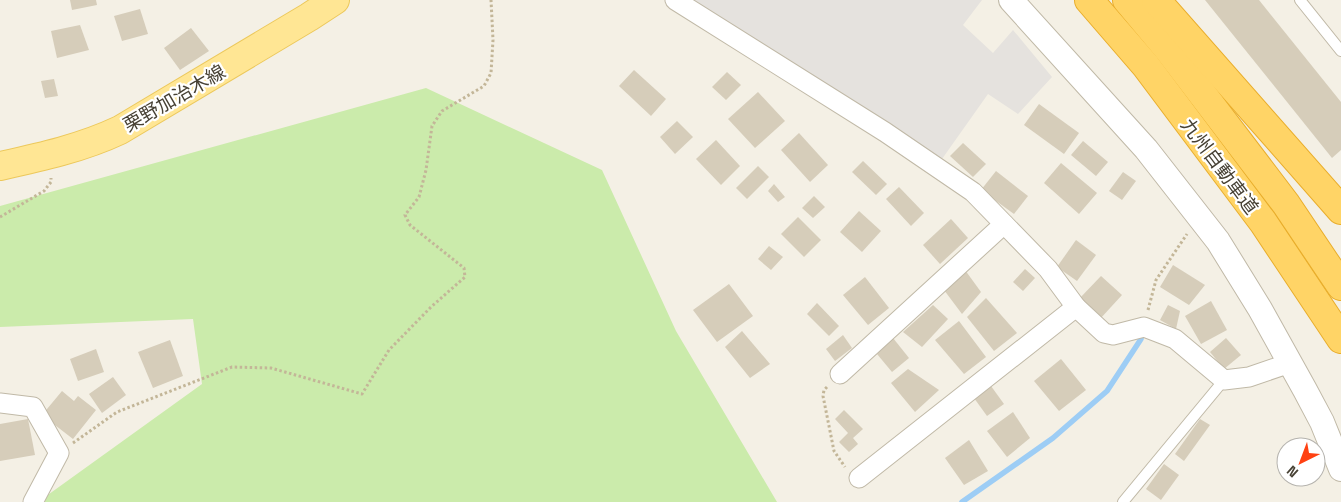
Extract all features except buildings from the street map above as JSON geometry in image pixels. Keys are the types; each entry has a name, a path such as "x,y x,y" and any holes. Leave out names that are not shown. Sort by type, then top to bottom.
{"highway":[{"name":"九州自動車道","path":"1089,0 1146,66 1263,222 1341,338"},
{"name":"九州自動車道","path":"1127,0 1168,48 1286,204 1341,286"},
{"path":"1156,0 1341,210"}],"main road":[{"name":"栗野加治木線","path":"0,166 49,155 100,140 120,130 335,0"}],"street":[{"path":"675,0 885,132 973,192 1048,268 1076,307 1104,333 1112,335 1144,327 1175,340 1224,380 1249,377 1290,363"},
{"path":"1011,0 1146,149 1218,241 1290,363 1322,422 1341,469"},
{"path":"840,374 1004,224"},
{"path":"859,478 1076,307"},
{"path":"0,403 33,407 59,453 34,502"}],"lane":[{"path":"1300,0 1341,51"},
{"path":"1123,502 1224,380"}],"path":[{"path":"59,453 117,412 232,368 271,368 362,394 389,350 431,307 465,277 464,268 410,225 405,214 419,197 426,170 432,126 442,111 484,86 491,73 493,40 491,0"},
{"path":"0,217 44,191 51,182 49,155"},
{"path":"1144,327 1156,280 1198,216"},
{"path":"840,374 824,390 823,396 834,451 848,471 859,478"}],"green space":[{"path":"426,88 602,170 676,331 777,502 38,502 202,384 193,319 0,327 0,206"}],"shaded area":[{"path":"691,0 982,0 963,25 993,53 1013,30 1052,77 1018,114 988,94 942,159"}],"waterway":[{"path":"962,502 1053,438 1107,391 1141,339"}]}
